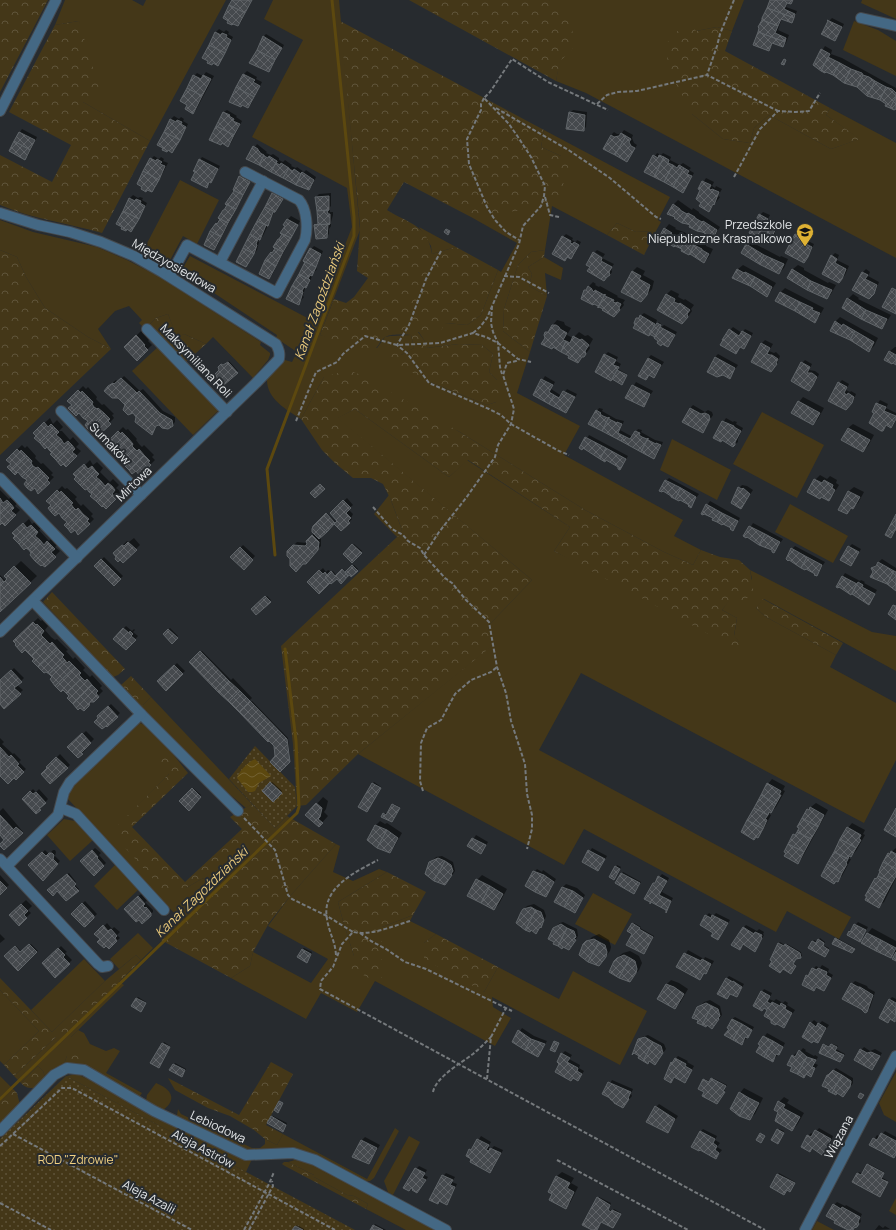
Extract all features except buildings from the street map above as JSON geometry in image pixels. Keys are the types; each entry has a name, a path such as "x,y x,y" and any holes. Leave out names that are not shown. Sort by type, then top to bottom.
{"street":[{"path":"0,111 56,0"},
{"path":"861,18 896,26"},
{"path":"170,276 187,245 277,293 305,240 305,207 299,200 245,172"},
{"path":"220,262 263,181"},
{"name":"Międzyosiedlowa","path":"0,213 38,225 70,232 101,242 134,256 170,276 276,344 279,350"},
{"name":"Maksymiliana Roli","path":"147,329 227,412"},
{"name":"Mirtowa","path":"0,632 227,412 279,359 279,350"},
{"name":"Sumaków","path":"61,411 142,495"},
{"path":"0,478 77,558"},
{"path":"33,601 141,714 238,811"},
{"path":"108,966 102,967 98,964 3,862 58,815 64,792 70,782 141,714"},
{"path":"61,808 76,814 164,910"},
{"name":"Wiązana","path":"805,1230 896,1056"},
{"name":"Lebiodowa","path":"0,1131 54,1075 67,1068 84,1070 154,1111 246,1155 293,1153 315,1160 446,1230"}],"path":[{"path":"707,75 720,34 734,0"},
{"path":"519,240 506,232 495,220 487,207 469,164 467,139 484,98 490,92 512,59 548,82 608,110"},
{"path":"597,104 607,95 618,92 637,91 707,75 778,111 809,111 820,92"},
{"path":"484,98 494,106 610,178 656,217 661,219"},
{"path":"296,420 316,372 337,362 343,354 365,336 397,345 440,343 473,333 487,318 519,244 523,226 541,206 545,186 531,158 509,124 494,106"},
{"path":"734,177 760,130 778,111"},
{"path":"544,196 550,215 559,217"},
{"path":"397,345 409,325 426,279 441,251"},
{"path":"504,276 519,277 549,293"},
{"path":"424,555 438,532 466,498 495,456 498,445 511,424 514,409 500,366 498,343 491,323 492,305"},
{"path":"473,333 498,343 518,359 531,362"},
{"path":"397,345 407,353 429,383 489,409 500,415 511,424 569,455"},
{"path":"503,375 507,363 518,359"},
{"path":"373,507 392,529 403,535 408,541 420,548 424,555 445,578 452,583 466,600 489,622 497,667 506,693 511,721 525,764 527,794 532,815 532,829 527,849"},
{"path":"423,791 420,781 421,743 427,728 441,720 454,694 471,680 491,672 497,667"},
{"path":"238,811 272,845 275,850 288,895 292,899 327,916 353,932 360,933 387,928 410,921"},
{"path":"336,956 336,944 327,916 330,893 344,880 378,860"},
{"path":"353,932 342,944 336,956 333,967 321,981 320,989 765,1230"},
{"path":"360,933 371,941 386,948 405,962 426,969 512,1011"},
{"path":"486,1079 492,1037 506,1008"},
{"path":"433,1092 446,1074 473,1054 492,1037"},
{"name":"Aleja Astrów","path":"13,1134 62,1088 72,1088 335,1230"},
{"path":"0,1146 13,1134"},
{"name":"Aleja Azalii","path":"13,1134 192,1230"},
{"path":"557,1160 688,1230"},
{"path":"244,1230 270,1184 274,1172"},
{"path":"249,1230 273,1186 271,1179"},
{"path":"0,1203 50,1230"}],"green space":[{"path":"0,0 48,0 0,92"},
{"path":"65,0 132,0 143,6 146,0 226,0 150,141 83,102 79,21 55,25"},
{"path":"273,0 339,0 360,230 320,335 377,348 385,337 411,335 414,348 401,355 430,382 487,405 496,402 497,380 489,372 493,354 482,345 459,344 426,348 424,340 418,331 446,323 467,325 481,315 498,270 501,272 517,243 471,217 482,200 561,156 541,147 544,130 670,197 658,220 661,222 656,231 636,232 617,223 607,235 552,206 545,250 531,252 518,265 504,309 503,331 530,352 517,393 580,426 564,455 683,520 674,536 701,550 693,565 664,552 585,510 458,431 324,377 301,419 289,412 273,398 267,379 285,360 292,362 297,352 276,338 277,335 181,271 190,256 315,322 352,227 347,188 252,137 303,40 264,19"},
{"path":"409,0 549,0 569,20 576,43 570,52 560,61 556,81"},
{"path":"549,0 744,0 732,31 717,27 696,31 692,114 723,139 750,143 754,128 769,115 831,149 859,139 826,115 830,108 896,143 896,258 586,93 556,81 560,57"},
{"path":"862,0 896,0 896,19 861,3"},
{"path":"79,21 99,88 83,102 150,141 102,233 12,210 0,205 0,155 52,182 71,145 9,112 55,25"},
{"path":"340,21 544,130 541,147 561,156 569,165 560,195 552,206 471,217 404,182 387,210 416,226 426,236 430,244 432,254 456,247 498,270 481,315 467,325 446,323 441,330 418,332 424,340 427,348 459,344 482,345 493,354 489,372 497,380 503,390 496,402 487,405 430,382 388,360 393,353 401,355 414,348 411,335 387,336 370,352 320,335 334,299 346,303 354,297 368,278 357,271 360,226"},
{"path":"854,21 878,30 896,41 896,76 843,50"},
{"path":"691,24 696,31 717,27 732,31 725,51 830,108 826,115 860,139 831,149 769,115 754,128 750,143 723,139 692,114 676,84 668,63 665,46 674,33"},
{"path":"180,180 219,200 197,244 183,236 168,264 144,249"},
{"path":"0,220 33,232 97,247 160,277 261,342 260,345 270,353 268,360 253,378 213,337 206,344 184,334 177,338 168,314 156,318 144,328 139,323 142,320 129,306 115,311 98,329 111,349 88,337 45,308 26,277 17,257 0,250"},
{"path":"617,223 636,232 656,231 644,255 607,235"},
{"path":"419,227 456,247 432,254 431,246"},
{"path":"0,250 17,257 26,277 45,308 88,337 111,349 0,455"},
{"path":"545,250 544,257 528,267 532,274 529,286 547,296 530,352 503,331 504,309 518,265 531,252"},
{"path":"544,257 563,268 561,280 545,273 547,296 529,286 532,274 528,267"},
{"path":"168,314 177,337 184,334 206,344 185,363 149,325 156,318"},
{"path":"159,346 219,410 193,435 132,371"},
{"path":"348,370 361,375 458,431 585,510 664,552 693,565 701,550 720,557 739,560 750,570 754,594 742,600 729,601 722,610 737,618 734,635 739,642 740,651 554,551 570,527 468,460 449,477 355,409 338,418 532,580 488,626 492,646 358,754 306,805 297,806 293,744 281,646 397,537 402,530 391,500 383,484 371,478 353,478 322,450 301,419 324,377"},
{"path":"355,409 449,477 467,460 570,527 554,551 739,642 734,636 737,618 722,610 729,600 736,601 752,579 750,570 872,632 896,636 896,671 764,599 756,608 766,617 836,655 830,667 896,703 896,760 864,823 581,673 539,750 851,917 839,939 787,911 776,932 584,829 564,865 358,754 491,646 488,626 532,580 337,418"},
{"path":"762,412 824,445 797,498 733,464"},
{"path":"672,439 731,470 717,500 660,470"},
{"path":"389,495 402,530 397,537 374,514"},
{"path":"790,504 848,536 833,563 775,532"},
{"path":"52,592 125,669 113,677 43,602"},
{"path":"763,599 843,643 836,655 766,617 756,608"},
{"path":"131,676 151,697 141,707 121,685"},
{"path":"151,697 252,804 246,808 209,777 141,707"},
{"path":"140,723 149,727 168,748 169,774 112,832 186,888 203,878 217,886 165,936 163,935 170,928 165,924 175,914 68,799 69,789"},
{"path":"255,746 295,787 297,806 275,828 229,779"},
{"path":"168,748 188,773 132,827 185,882 242,829 230,817 252,804 275,828 287,816 336,844 291,895 269,923 253,952 250,966 231,978 161,940 217,886 203,878 186,888 164,891 111,832 169,774 155,758"},
{"path":"64,819 75,821 93,840 70,861 47,835"},
{"path":"336,844 340,846 333,872 353,881 379,869 387,872 338,902 354,956 382,927 413,915 410,921 436,934 424,943 484,992 498,967 559,999 573,971 647,1011 620,1065 492,997 493,1007 511,1018 495,1046 375,981 357,1012 321,993 306,1019 231,978 250,966 253,952 311,983 328,959 268,926 291,895"},
{"path":"116,864 139,889 117,910 94,886"},
{"path":"387,872 426,892 413,915 382,927 382,979 374,981 347,966 354,956 338,902"},
{"path":"593,893 632,914 615,945 575,924"},
{"path":"138,933 153,948 141,960 136,955 119,969 110,959"},
{"path":"436,934 498,967 484,992 424,959 424,943"},
{"path":"136,955 141,960 119,982 124,985 71,1037 56,1037 14,1076 4,1065 39,1031 0,990 0,978 52,1032 105,981"},
{"path":"84,959 105,981 52,1032 31,1010"},
{"path":"0,990 39,1031 4,1065 0,1061"},
{"path":"78,1030 84,1033 90,1044 106,1051 114,1048 120,1051 106,1073 142,1093 140,1096 135,1096 89,1069 84,1062 67,1056 64,1064 53,1069 45,1077 43,1071 38,1066 21,1083 14,1076 56,1037 71,1037"},
{"path":"73,1052 84,1062 88,1061 90,1065 89,1069 79,1064 64,1064 67,1056"},
{"path":"271,1062 293,1074 266,1125 283,1134 277,1145 230,1116 208,1108 175,1090 168,1078 239,1115"},
{"path":"38,1066 43,1071 45,1077 35,1088 24,1086 21,1083"},
{"path":"896,1072 896,1122 884,1115 879,1103"},
{"path":"77,1074 153,1115 252,1159 246,1172 66,1076"},
{"path":"0,1076 11,1087 0,1097"},
{"name":"ROD \"Zdrowie\"","path":"66,1076 355,1230 0,1230 0,1139"},
{"path":"156,1083 166,1088 171,1095 168,1106 163,1110 146,1101 147,1095"},
{"path":"11,1087 17,1093 20,1105 0,1125 0,1097"},
{"path":"178,1109 181,1114 252,1148 260,1148 265,1144 265,1139 277,1145 283,1134 367,1179 395,1128 399,1131 374,1178 370,1181 364,1181 309,1153 258,1152 245,1149 180,1120 177,1115"},
{"path":"409,1136 420,1142 393,1195 388,1192 384,1181"},
{"path":"295,1160 313,1164 436,1230 406,1230 366,1209 368,1204 354,1196 347,1195 314,1177 314,1175 288,1162"},
{"path":"284,1162 288,1162 314,1175 314,1177 347,1195 354,1196 368,1204 366,1209 285,1166 282,1164"},
{"path":"896,1198 896,1215 889,1211"},
{"path":"817,1221 834,1230 812,1230"}],"water":[{"path":"255,759 271,776 259,783 255,791 248,792 237,778 244,767"}],"waterway":[{"name":"Kanał Zagoździański","path":"275,555 267,469 354,236 354,217 332,0"},
{"name":"Kanał Zagoździański","path":"0,1099 297,813 299,807 296,741 285,649"}],"place":[{"name":"Przedszkole Niepubliczne Krasnalkowo","path":"805,247"}]}
